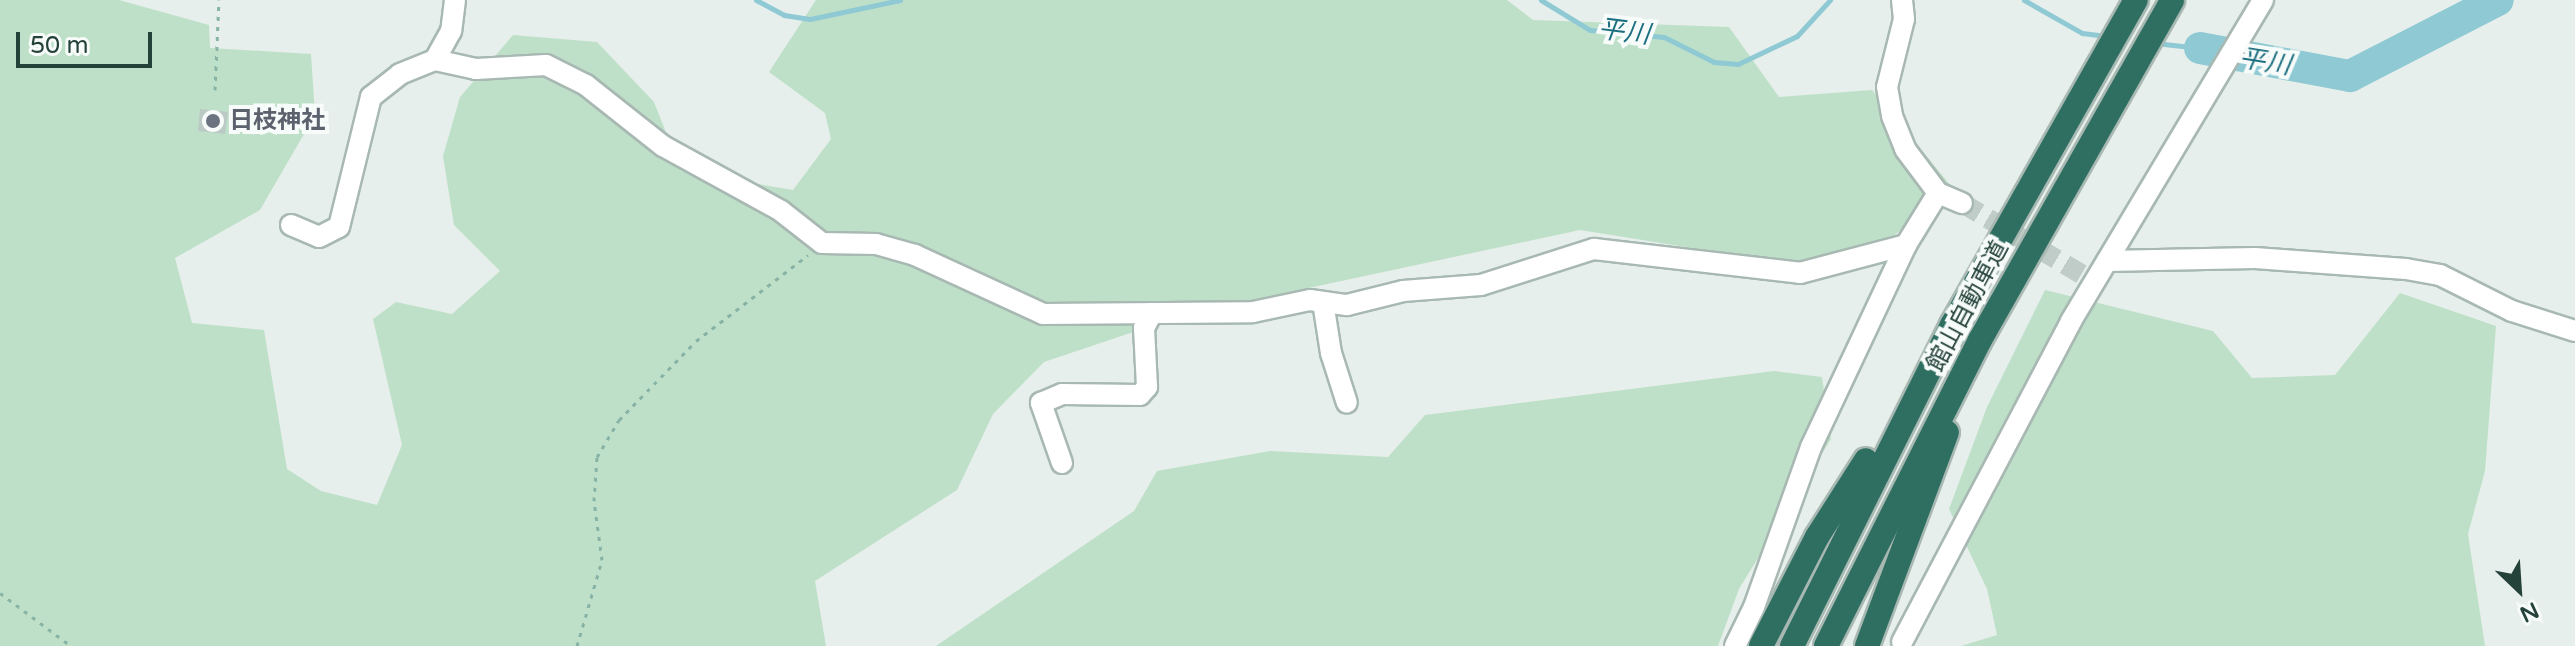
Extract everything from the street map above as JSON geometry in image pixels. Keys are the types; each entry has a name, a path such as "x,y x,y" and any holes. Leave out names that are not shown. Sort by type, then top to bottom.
{"highway":[{"name":"館山自動車道","path":"1792,646 1952,325 2136,0"},
{"name":"館山自動車道","path":"1826,646 1980,340 2170,4"},
{"path":"1761,646 1817,537 1952,325"},
{"path":"1867,646 1980,340"}],"street":[{"path":"435,60 451,31 455,0"},
{"path":"1902,0 1904,19 1887,87 1892,116 1905,149 1938,193 1962,203"},
{"path":"1902,642 2088,278 2107,261 2263,0"},
{"path":"291,225 319,237 339,227 371,97 400,74 435,60 476,69 546,65 586,85 663,146 781,211 822,243 876,244 915,255 1043,314 1253,312 1323,302 1347,305 1403,291 1481,285 1594,249 1800,273 1906,245"},
{"path":"1735,646 1754,607 1811,447 1906,245 1938,193"},
{"path":"2107,261 2255,258 2406,269 2440,275 2512,311 2575,331"},
{"path":"1323,302 1331,353 1347,403"},
{"path":"1062,463 1041,403 1062,394 1140,395 1147,387 1144,328 1152,313"}],"path":[{"path":"215,90 219,0"},
{"path":"577,646 602,560 594,501 597,457 619,420 696,341 761,296 822,243"},
{"path":"0,593 71,646"}],"green space":[{"path":"0,0 119,0 209,25 210,48 311,54 315,115 260,210 175,258 192,323 264,330 287,469 321,491 377,505 402,445 373,319 396,302 452,314 500,271 454,225 443,156 460,97 513,35 597,42 654,102 681,171 793,190 831,139 825,113 769,72 816,0 1507,0 1533,20 1729,27 1779,97 1872,90 1951,186 1888,241 1792,264 1580,230 1187,314 1044,362 993,414 957,490 815,581 826,646 0,646"},
{"path":"2045,290 2213,331 2252,378 2335,375 2400,293 2496,326 2485,471 2468,534 2485,646 1961,646 1997,635 1987,589 1949,509 1987,407"},
{"path":"1774,371 1822,377 1831,439 1739,589 1718,646 936,646 1134,511 1157,471 1270,451 1388,457 1425,415"}],"building":[{"name":"日枝神社","path":"200,109 228,112 225,134 198,131"}],"waterway":[{"name":"平川","path":"756,0 784,15 810,19 900,0"},
{"name":"平川","path":"1541,0 1590,30 1664,37 1714,62 1738,64 1797,36 1830,0"},
{"name":"平川","path":"2024,0 2082,33 2106,36"},
{"name":"平川","path":"2200,48 2350,76 2498,0"},
{"name":"平川","path":"2155,43 2200,48"}],"tunnel":[{"path":"1962,203 2081,274"}],"place":[{"name":"日枝神社","path":"213,121"}]}
